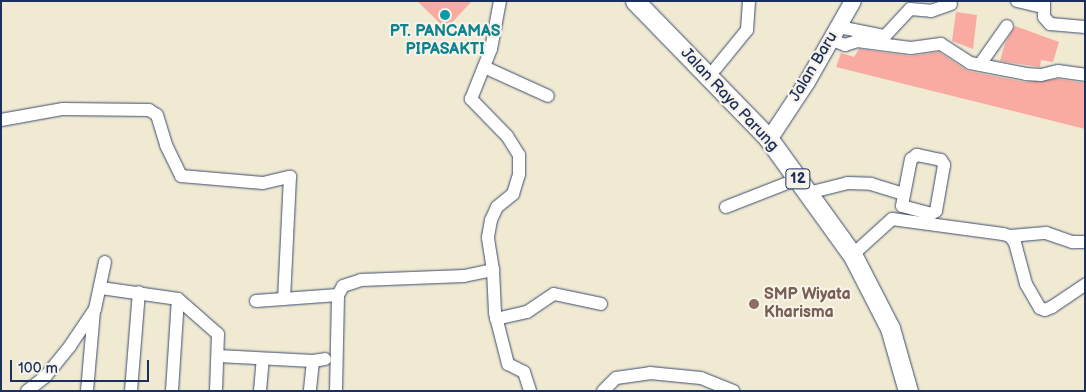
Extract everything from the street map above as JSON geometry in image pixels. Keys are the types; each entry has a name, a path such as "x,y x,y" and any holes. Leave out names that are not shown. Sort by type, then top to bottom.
{"highway":[{"name":"Jalan Raya Parung","path":"635,1 768,138 853,256 890,328 908,391"},
{"name":"Jalan Raya Parung","path":"652,1 774,132 859,249 900,329 916,391"}],"main road":[{"name":"Jalan Baru","path":"774,132 835,34 852,1"}],"street":[{"path":"500,1 484,67 470,99 508,136 519,155 519,174 514,194 497,207 491,220 488,237 493,270 496,319 508,364 524,372 530,391"},
{"path":"716,68 744,37 749,21 749,1"},
{"path":"1017,1 1043,4 1044,17 1050,24 1085,27"},
{"path":"835,34 885,36 910,9 942,10 951,4"},
{"path":"981,63 1007,26"},
{"path":"835,34 845,45 856,41 911,48 941,44 970,63 981,63 1026,74 1041,75 1058,71 1085,75"},
{"path":"484,67 548,96"},
{"path":"1,120 64,109 150,110 157,115 166,145 181,176 263,183 290,178 284,299"},
{"path":"917,155 941,160 944,165 936,211 931,214 902,206 904,194 911,159 917,155"},
{"path":"726,207 798,179"},
{"path":"816,191 847,183 870,184 904,194"},
{"path":"859,249 892,220 1010,236 1046,233 1072,242 1085,242"},
{"path":"1010,236 1026,284 1040,308 1045,310 1085,285"},
{"path":"87,391 94,310 101,288 105,262"},
{"path":"336,391 338,295 343,286 361,280 464,276 493,270"},
{"path":"101,288 178,299 218,334 216,391"},
{"path":"131,391 138,292"},
{"path":"256,301 338,295"},
{"path":"496,319 527,312 552,295 601,304"},
{"path":"172,391 178,299"},
{"path":"27,391 45,377 94,310"},
{"path":"218,356 319,360 310,391"},
{"path":"260,391 264,359"},
{"path":"603,391 616,378 650,373 701,378 733,391"},
{"path":"44,391 45,377"}],"building":[{"name":"PT. PANCAMAS PIPASAKTI","path":"417,1 472,1 446,29"},
{"path":"956,12 977,15 973,49 952,41"},
{"path":"1015,26 1059,42 1053,62 1041,60 1040,67 1000,61 1005,43"},
{"path":"859,49 910,56 939,52 968,71 1025,82 1058,79 1085,83 1085,129 836,67 841,53 854,57"}],"place":[{"name":"PT. PANCAMAS PIPASAKTI","path":"445,15"},
{"name":"SMP Wiyata Kharisma","path":"754,304"}]}
